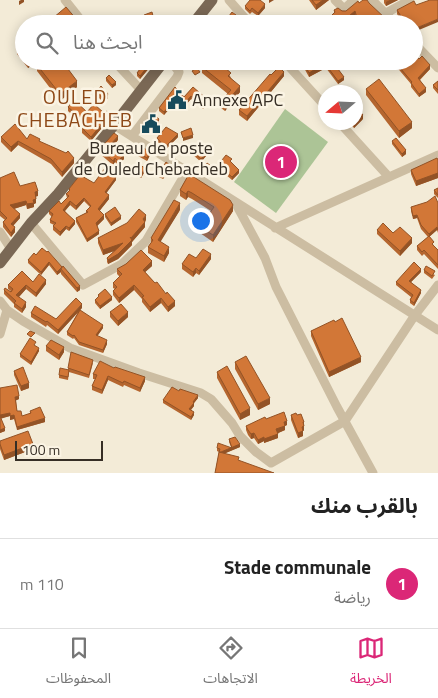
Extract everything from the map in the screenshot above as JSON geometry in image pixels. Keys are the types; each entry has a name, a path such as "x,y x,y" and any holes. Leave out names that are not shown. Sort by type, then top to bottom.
{"main road":[{"path":"200,15 212,0"},
{"path":"0,263 157,70"}],"street":[{"path":"65,0 77,15"},
{"path":"229,0 242,15"},
{"path":"335,0 344,9 354,0"},
{"path":"372,0 386,14 410,0"},
{"path":"423,52 438,68"},
{"path":"122,70 141,90"},
{"path":"132,136 177,78 180,72 178,70"},
{"path":"292,70 318,98"},
{"path":"114,125 438,330"},
{"path":"346,130 388,176"},
{"path":"275,228 438,155"},
{"path":"31,223 83,285 122,264 146,241 187,171"},
{"path":"235,202 265,258 276,287 374,473"},
{"path":"0,232 10,249"},
{"path":"0,302 7,310 70,348 139,373 201,392 211,399 232,423 240,436 256,452 271,463 345,421 415,315 438,285"},
{"path":"0,334 7,310"}],"green space":[{"path":"285,109 328,142 276,213 234,182"}],"building":[{"path":"250,0 260,0 265,4 258,13 252,8 250,11 245,6"},
{"path":"312,0 323,0 316,5"},
{"path":"367,0 382,15 356,15 355,11 350,15 332,15 335,12 334,10 338,8 346,11 358,1 359,3"},
{"path":"430,0 438,0 438,19 423,25 423,15 400,15 397,10 414,1 416,5"},
{"path":"66,7 73,15 57,15"},
{"path":"423,57 430,65 418,78 426,88 419,94 402,70 423,70"},
{"path":"41,70 69,70 77,81 60,94"},
{"path":"139,70 145,70 140,76 137,73"},
{"path":"198,70 200,72 195,75 192,71"},
{"path":"206,70 228,70 231,73 228,76 240,86 225,104 221,101 231,90"},
{"path":"276,70 284,72 247,116 239,110"},
{"path":"330,70 339,70 344,77 338,81"},
{"path":"109,75 116,82 112,85 106,78"},
{"path":"379,79 412,122 399,131 366,89"},
{"path":"438,81 438,90 433,85"},
{"path":"101,86 108,94 104,99 96,92"},
{"path":"175,87 184,97 193,87 208,100 203,106 191,96 182,106 175,99 164,112 159,108"},
{"path":"74,100 87,112 94,104 104,113 106,111 110,114 91,137 82,128 86,123 68,107"},
{"path":"154,115 159,119 152,129 146,124"},
{"path":"15,124 27,139 30,134 40,139 39,141 66,153 68,151 74,158 62,172 51,159 18,141 11,147 1,137"},
{"path":"166,127 178,134 165,147 157,138"},
{"path":"191,128 193,135 183,138 181,132"},
{"path":"114,133 118,136 111,144 124,155 118,161 115,158 113,161 100,149"},
{"path":"396,138 406,150 402,154 392,141"},
{"path":"196,145 206,153 201,159 192,151"},
{"path":"142,147 150,152 147,158 138,152"},
{"path":"226,155 232,159 230,161 239,170 232,177 218,165"},
{"path":"437,158 438,173 416,181 411,170"},
{"path":"166,162 170,165 163,176 159,173"},
{"path":"207,163 211,166 208,170 204,167"},
{"path":"140,165 145,168 141,175 136,172"},
{"path":"105,168 116,177 105,192 109,195 98,209 104,215 96,223 99,231 87,239 76,218 88,212 86,211 91,206 84,198 76,206 70,201 63,210 75,221 69,228 66,226 60,232 53,226 56,223 50,220 53,214 49,211 59,201 61,204 69,196 66,194 80,175 94,183"},
{"path":"14,172 20,186 35,182 38,191 35,192 36,199 33,200 34,203 27,204 26,201 10,205 20,214 11,224 15,227 11,233 3,222 7,218 0,211 0,178"},
{"path":"189,174 230,200 233,205 213,235 200,227 214,207 188,191 186,194 180,190"},
{"path":"435,196 438,203 438,230 437,227 429,234 421,225 417,215 413,216 411,207 427,202"},
{"path":"174,200 180,203 158,240 169,247 164,256 148,247 153,240 151,238"},
{"path":"115,207 121,216 111,223 105,214"},
{"path":"139,209 146,215 143,219 145,222 130,237 132,240 118,254 108,260 107,258 123,243 103,250 98,238 127,223"},
{"path":"383,223 393,233 400,227 412,238 400,251 377,230"},
{"path":"429,236 434,242 432,244 438,250 438,265 424,250 422,252 417,246"},
{"path":"42,248 48,251 62,267 57,272 49,262 41,272 28,260"},
{"path":"203,249 211,254 199,271 196,268 193,272 182,264 189,254 196,258"},
{"path":"141,250 152,261 143,270 175,301 168,307 161,298 150,307 142,297 144,296 134,285 119,298 113,291 117,287 113,283 122,274 117,269 126,264"},
{"path":"414,262 421,269 409,281 421,290 414,303 410,300 413,295 396,282"},
{"path":"63,266 80,286 77,288 61,269"},
{"path":"426,266 435,271 432,276 424,270"},
{"path":"22,271 33,282 39,274 46,280 36,293 26,285 16,295 26,302 22,309 14,303 16,301 4,290 5,288 11,292 13,289 8,285"},
{"path":"105,289 112,297 100,306 95,300"},
{"path":"76,298 82,304 58,330 47,321 31,313 35,306 56,319"},
{"path":"121,304 128,312 118,321 110,312"},
{"path":"80,310 103,325 96,335 107,340 103,350 79,342 74,335 67,332"},
{"path":"342,318 361,357 329,372 311,331"},
{"path":"30,331 35,333 31,337 27,334"},
{"path":"30,338 36,342 34,345 39,348 31,362 20,354"},
{"path":"51,340 64,347 59,355 46,346"},
{"path":"71,352 93,360 89,375 68,368"},
{"path":"246,356 270,398 258,404 235,362"},
{"path":"100,361 114,368 145,377 140,388 108,376 102,390 92,386 97,375 93,374"},
{"path":"227,366 250,408 240,414 217,372"},
{"path":"23,367 29,383 21,386 14,371"},
{"path":"60,368 69,370 68,377 59,375"},
{"path":"17,385 19,396 15,397 17,411 21,411 22,416 40,407 45,418 17,427 14,415 10,416 10,413 0,415 0,388"},
{"path":"172,387 179,391 180,389 198,395 189,409 194,412 191,417 163,400"},
{"path":"284,412 287,421 284,422 285,426 276,429 278,434 258,440 254,433 251,434 246,426 265,417 266,419"},
{"path":"296,413 297,415 301,414 304,422 303,431 298,433 291,415"},
{"path":"0,416 5,428 0,430"},
{"path":"28,431 33,444 4,455 0,441"},
{"path":"235,437 240,444 232,447 229,439"},
{"path":"218,443 231,448 219,452 220,449 217,448"},
{"path":"219,452 239,457 238,460 274,473 215,473"}],"place":[{"name":"Annexe APC","path":"177,100"},
{"name":"Bureau de poste de Ouled Chebacheb","path":"151,124"},
{"name":"Stade communale","path":"281,162"}],"district":[{"name":"OULED CHEBACHEB","path":"75,108"}]}
